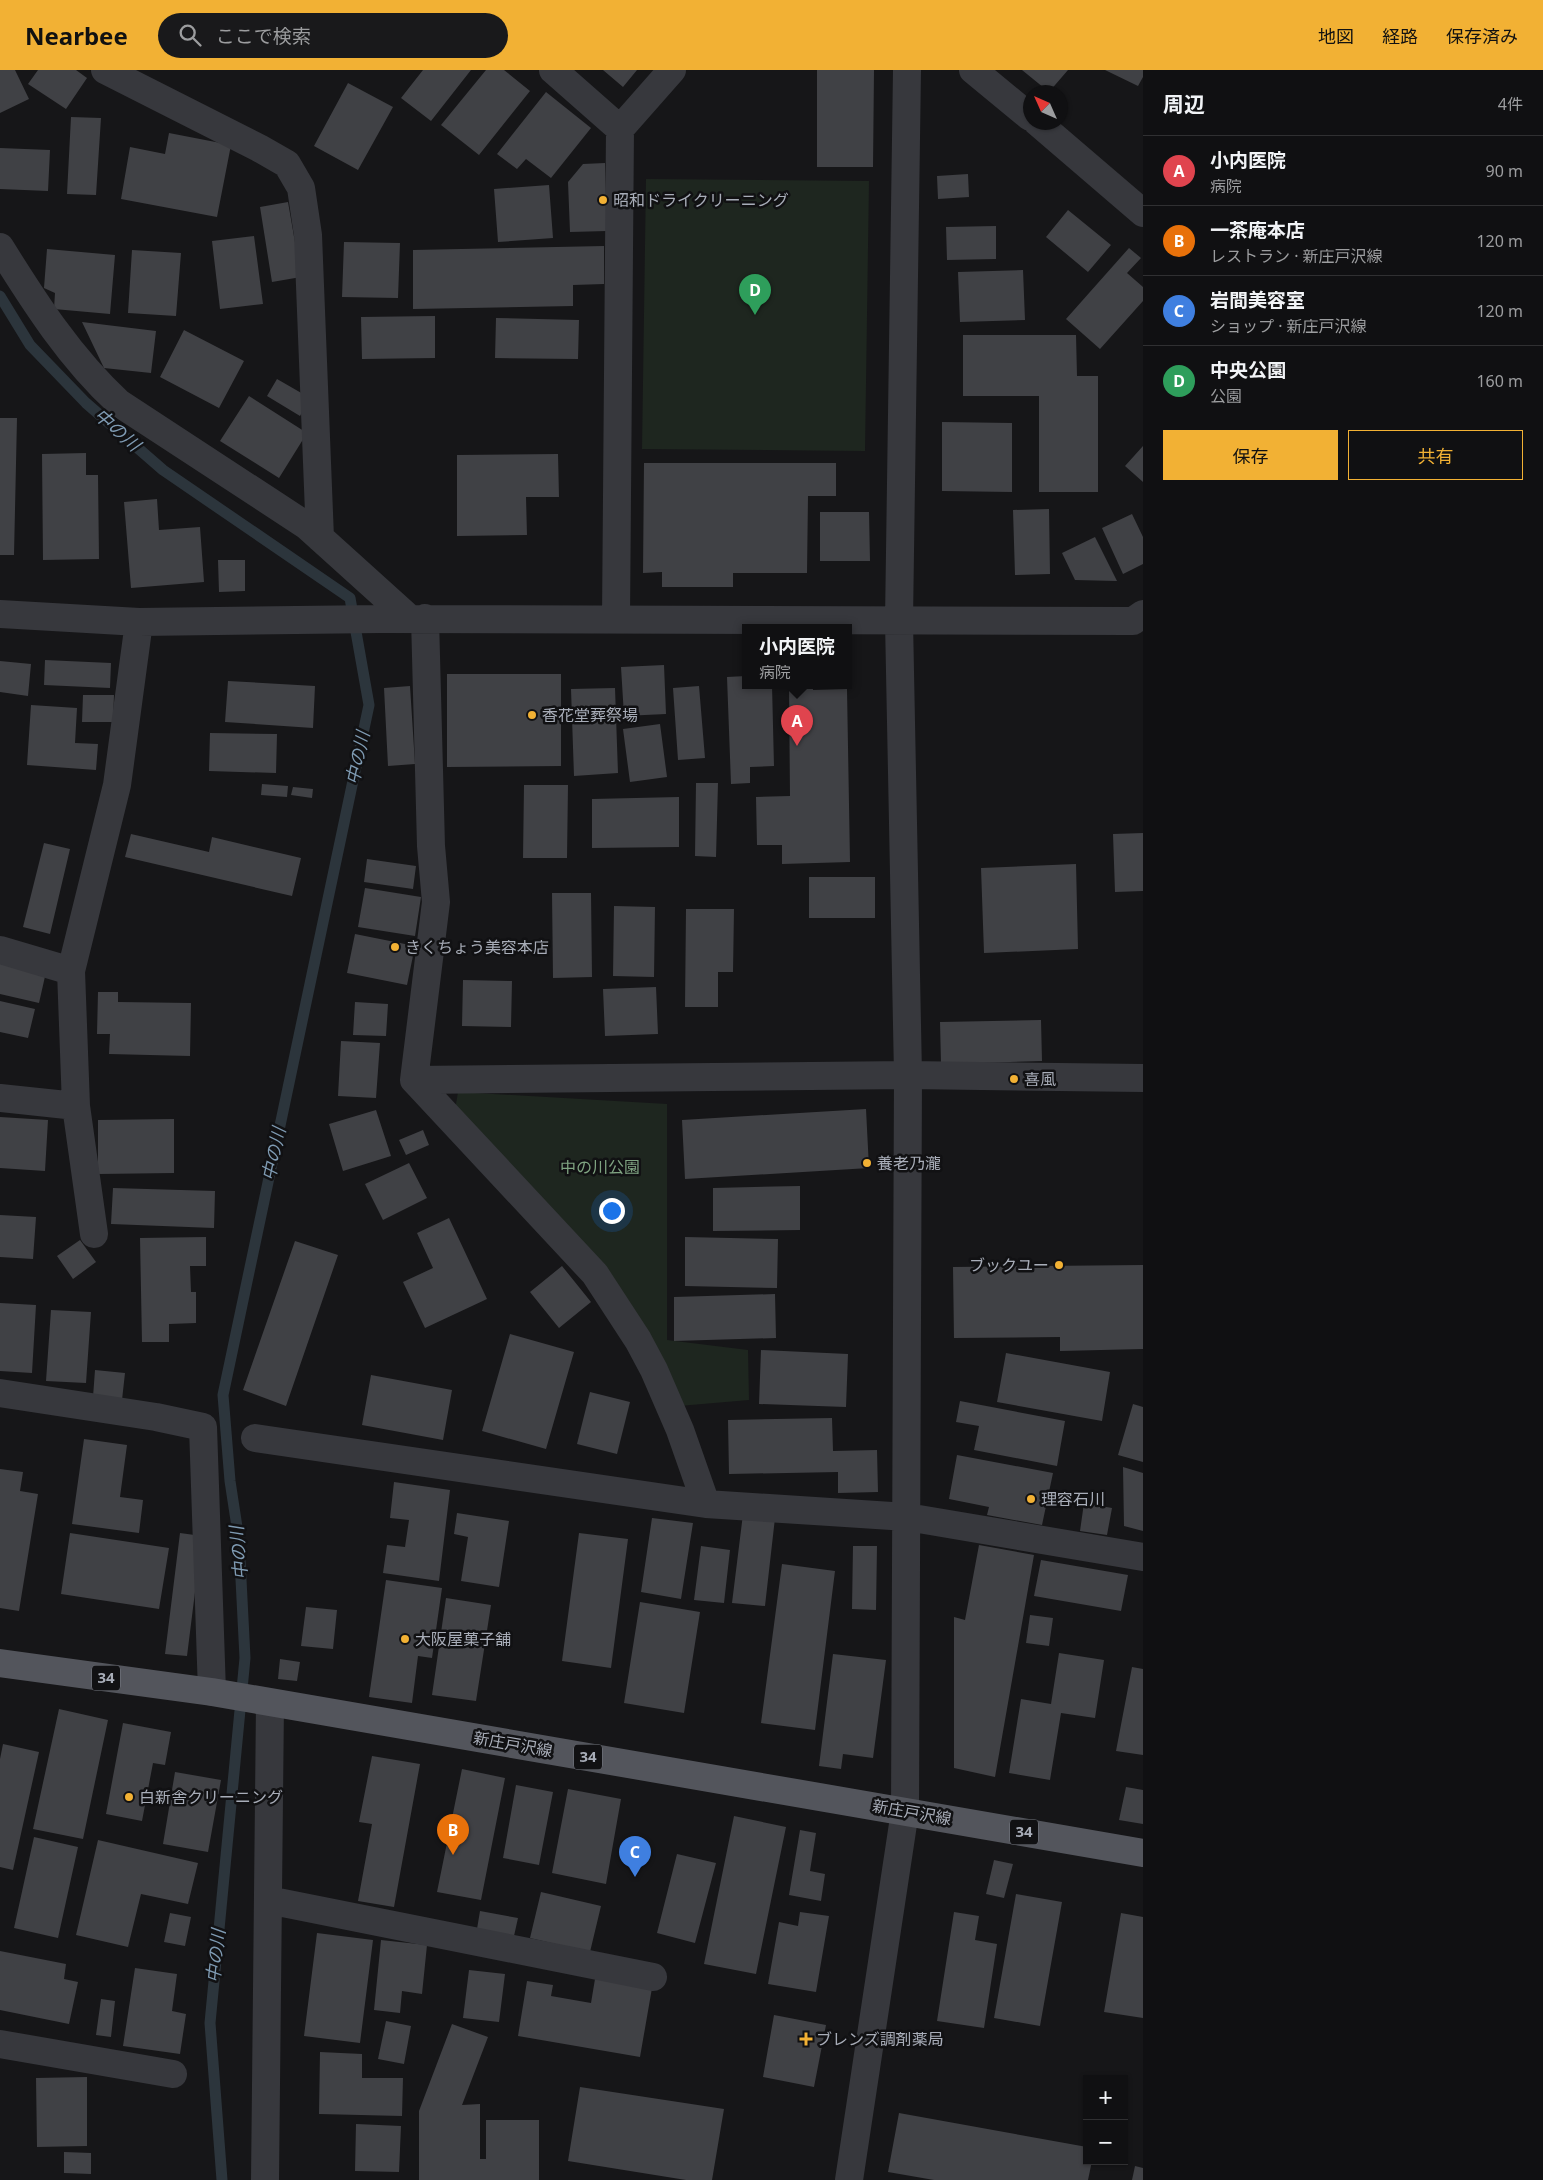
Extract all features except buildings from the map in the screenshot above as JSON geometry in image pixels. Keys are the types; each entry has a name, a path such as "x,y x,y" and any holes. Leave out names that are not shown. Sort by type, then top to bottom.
{"main road":[{"name":"新庄戸沢線","path":"0,1663 212,1692 1143,1853"}],"street":[{"path":"105,70 287,164 301,188 308,235 320,538"},
{"path":"554,70 620,129"},
{"path":"616,619 620,129 672,70"},
{"path":"849,2180 905,1811 908,1075 899,621 906,70"},
{"path":"973,70 1023,111"},
{"path":"1046,130 1143,213"},
{"path":"0,247 37,308 94,380 113,397 307,526 417,619 436,902 414,1080"},
{"path":"0,614 139,622 380,618 1133,621 1143,614"},
{"path":"94,1234 76,1106 71,971 117,785 139,622"},
{"path":"0,950 71,971"},
{"path":"414,1080 908,1075 1143,1078"},
{"path":"414,1080 595,1274 638,1340 654,1370 680,1430 706,1504"},
{"path":"0,1098 76,1106"},
{"path":"0,1393 203,1427 212,1692"},
{"path":"256,1438 706,1504 907,1517 1143,1557"},
{"path":"266,2180 270,1703"},
{"path":"268,1900 653,1977"},
{"path":"0,2044 173,2074"}],"green space":[{"path":"646,179 869,181 865,451 642,449"},
{"name":"中の川公園","path":"458,1092 667,1104 667,1340 748,1350 749,1400 679,1406 455,1110"}],"waterway":[{"name":"中の川","path":"0,296 30,345 86,403 163,470 350,598 369,705 223,1395 230,1481 239,1540 245,1658 210,2023 222,2180"}],"place":[{"name":"昭和ドライクリーニング","path":"603,200"},
{"name":"中央公園","path":"755,315"},
{"name":"香花堂葬祭場","path":"532,715"},
{"name":"小内医院","path":"797,746"},
{"name":"きくちょう美容本店","path":"395,947"},
{"name":"喜風","path":"1014,1079"},
{"name":"養老乃瀧","path":"867,1163"},
{"name":"ブックユー","path":"1059,1265"},
{"name":"理容石川","path":"1031,1499"},
{"name":"大阪屋菓子舗","path":"405,1639"},
{"name":"白新舎クリーニング","path":"129,1797"},
{"name":"一茶庵本店","path":"453,1855"},
{"name":"岩間美容室","path":"635,1877"},
{"name":"ブレンズ調剤薬局","path":"806,2039"}]}
